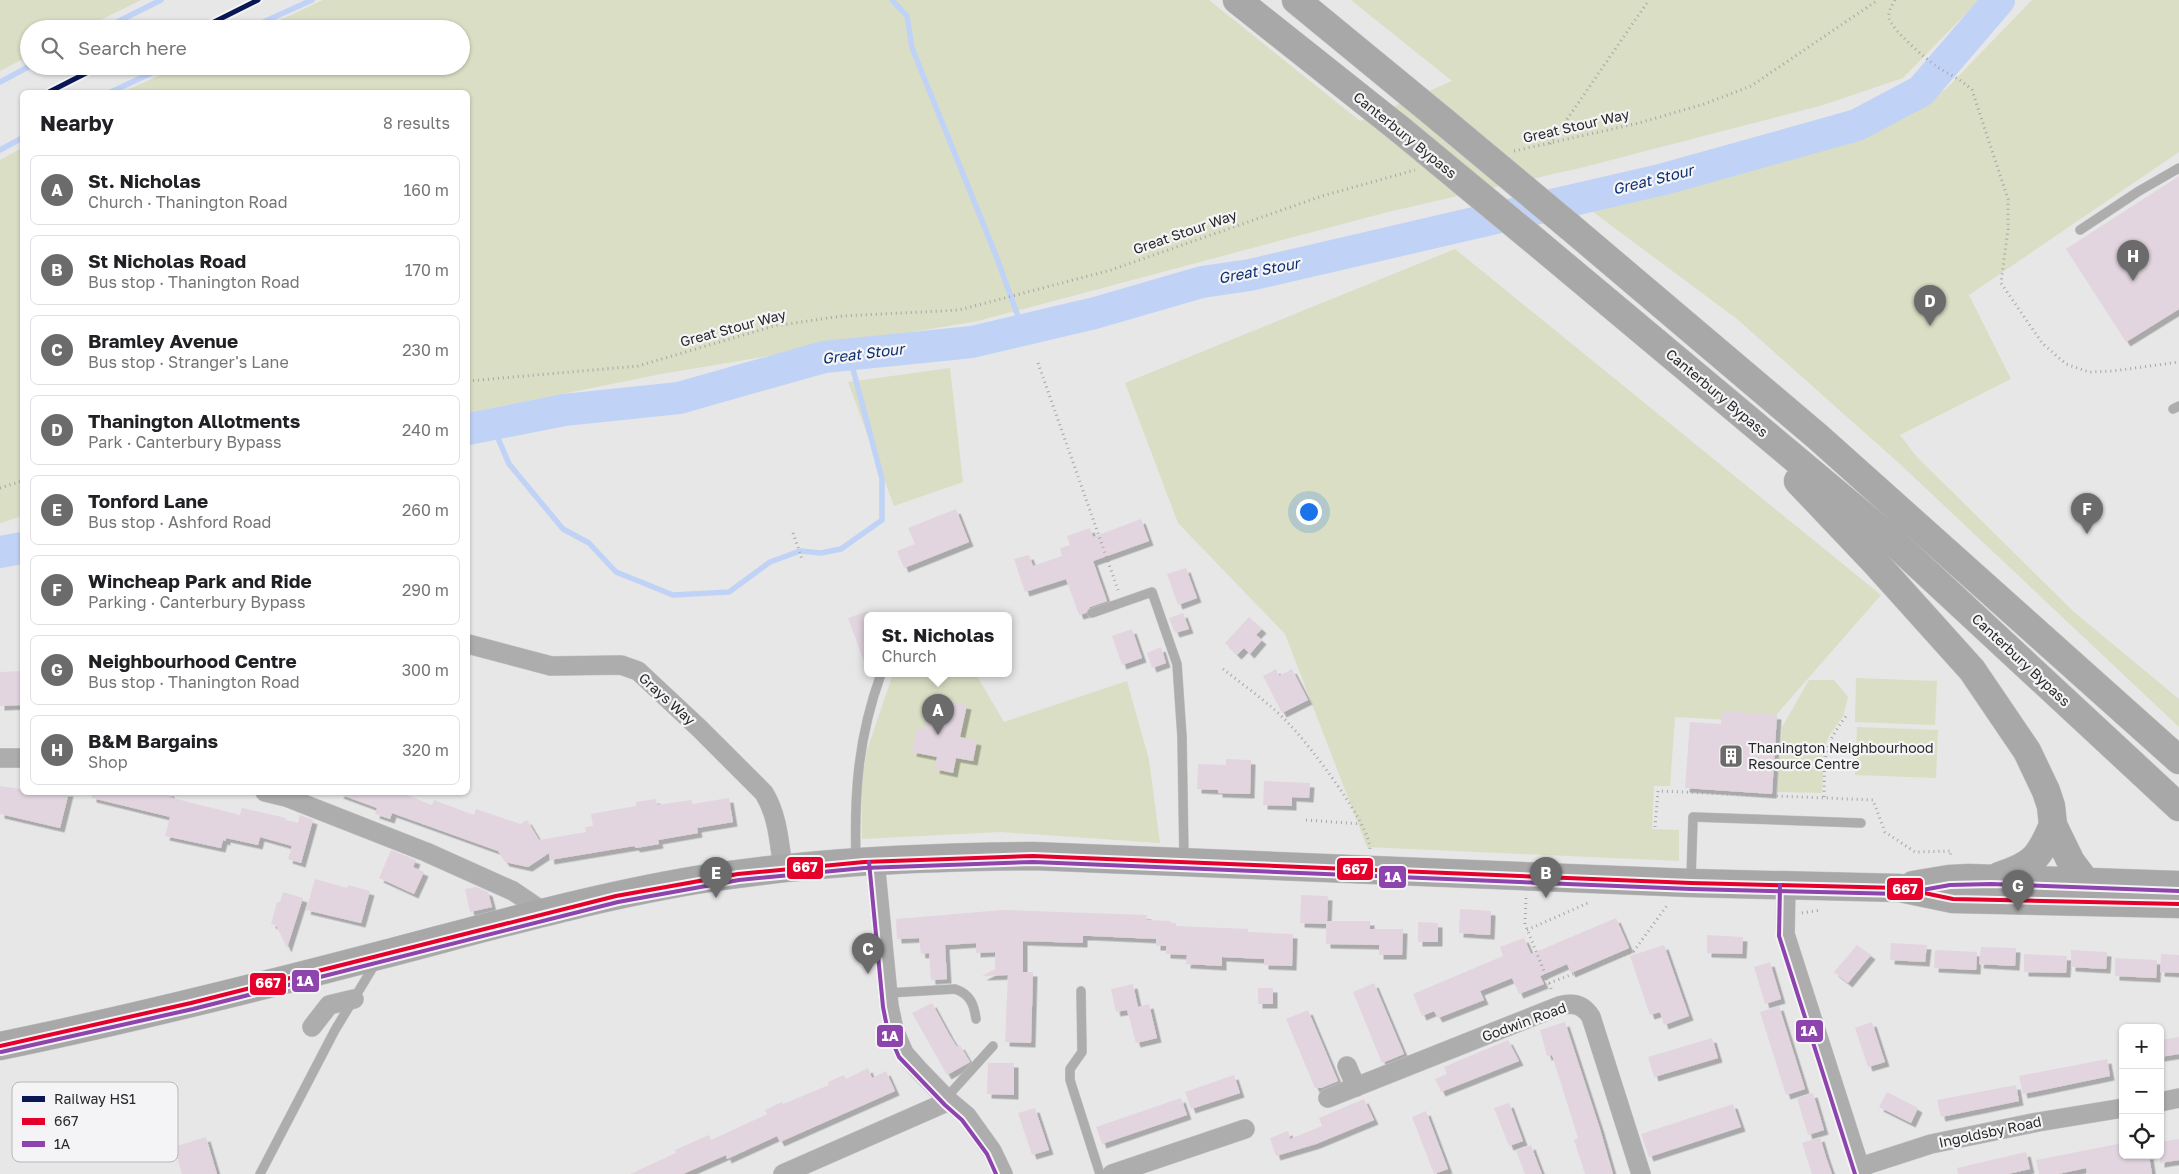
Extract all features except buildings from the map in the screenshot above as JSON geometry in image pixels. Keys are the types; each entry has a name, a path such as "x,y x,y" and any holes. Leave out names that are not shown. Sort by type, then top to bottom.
{"highway":[{"name":"Canterbury Bypass","path":"1237,0 1402,131 1885,534 2179,807"},
{"path":"1296,0 1569,226 1818,438 2179,760"},
{"path":"1705,384 1874,561 1972,670 2027,751 2046,791 2051,806 2053,825 2071,862 2086,882 2097,889 2136,904"},
{"path":"1991,878 2020,869 2029,863 2044,845 2053,825"},
{"path":"0,1046 115,1022 380,956 544,912 694,881 783,868 865,861 940,857 1033,856 1526,875 1681,891 1786,885 1900,888 1953,899 2179,904"},
{"path":"1900,888 1949,878 2179,885"}],"street":[{"name":"Grays Way","path":"470,645 551,666 621,665 638,671 764,793 772,806 783,868"},
{"path":"0,758 20,758"},
{"path":"276,795 435,856 513,891 544,912"},
{"path":"865,861 894,1030 904,1053 948,1100 967,1116 992,1151 1003,1174"},
{"path":"1786,885 1785,934 1861,1171"},
{"path":"312,1027 329,1005 354,999"},
{"name":"Godwin Road","path":"1328,1098 1558,1006 1566,1004 1578,1005 1584,1008 1591,1017 1641,1174"},
{"path":"1347,1066 1356,1087"},
{"path":"2164,1101 2179,1098"},
{"path":"783,1174 948,1100"},
{"name":"Ingoldsby Road","path":"1861,1171 1931,1144 2038,1122 2119,1109"},
{"path":"1112,1174 1245,1129"}],"lane":[{"path":"2080,230 2139,191 2179,168"},
{"path":"1092,613 1152,592 1178,664 1182,737 1184,862"},
{"path":"865,861 855,796 860,752 871,701 880,677"},
{"path":"1681,891 1693,817 1861,822"},
{"path":"260,1174 335,1030 380,956"},
{"path":"888,994 955,989 964,992 970,999 976,1019"},
{"path":"1081,991 1082,1052 1070,1069 1070,1080 1100,1174"},
{"path":"948,1100 993,1046"}],"path":[{"path":"1550,144 1649,0"},
{"name":"Great Stour Way","path":"1512,151 1639,123 1704,104 1751,86 1878,0"},
{"path":"1895,0 1889,11 1889,20 1897,32 1935,65 1964,82 1972,90 2008,199 2008,229 2001,283 2042,343 2066,364 2088,372 2113,371 2179,362"},
{"name":"Great Stour Way","path":"470,381 638,366 774,326 842,316 959,310 1112,270 1322,196 1417,169"},
{"path":"1038,363 1122,602"},
{"path":"0,488 20,482"},
{"path":"793,533 802,559"},
{"path":"1223,669 1291,726 1335,783 1362,824 1370,844 1370,869"},
{"path":"1824,798 1825,752 1827,744 1847,715"},
{"path":"1656,827 1658,791 1766,795"},
{"path":"1306,820 1362,824"},
{"path":"1526,875 1525,924 1558,1006"},
{"path":"1549,984 1634,951 1681,891"},
{"path":"1527,930 1596,900"}],"green space":[{"path":"0,0 141,0 100,20 20,20 20,61 0,71"},
{"path":"323,0 1209,0 1360,121 1452,81 1351,0 1979,0 1903,78 1823,105 1584,167 1388,212 978,321 661,374 470,413 470,90 127,90 160,75 470,75 470,20 280,20"},
{"path":"2032,0 2179,0 2179,152 1969,295 2011,379 1900,435 1916,456 2074,612 2179,699 2179,727 1901,465 1737,319 1589,209 1873,134 1946,89"},
{"path":"20,149 20,517 0,523 0,160"},
{"path":"1455,249 1881,595 1770,722 1675,717 1670,786 1654,786 1652,829 1679,830 1679,861 1367,847 1285,634 1178,523 1125,383"},
{"path":"950,368 963,482 894,506 848,382"},
{"path":"892,677 978,677 1004,722 1127,681 1149,760 1160,843 1000,832 862,839 861,786 867,750"},
{"path":"1856,678 1937,681 1935,725 1855,722"},
{"path":"1809,680 1834,680 1848,697 1843,716 1829,736 1824,749 1822,793 1777,792 1782,727"},
{"path":"1857,727 1938,730 1936,778 1855,775"}],"waterway":[{"path":"121,20 161,0"},
{"path":"268,20 312,0"},
{"path":"892,0 907,16 912,48 995,253 1023,330"},
{"name":"Great Stour","path":"470,429 564,410 679,398 824,357 972,342 1095,313 1202,282 1250,275 1664,179 1857,125 1921,91 1999,0"},
{"path":"0,82 20,71"},
{"path":"115,90 147,75"},
{"path":"0,150 20,139"},
{"path":"492,424 509,464 563,529 589,543 616,572 673,595 729,592 770,562 800,551 821,553 841,549 882,520 882,479 849,354"},
{"name":"Great Stour","path":"0,552 20,548"}],"rail line":[{"name":"HS1","path":"218,20 258,0"},
{"name":"HS1","path":"53,90 82,75"}],"transit line":[{"name":"667","path":"0,1046 191,1003 616,896 738,874 864,862 1033,856 1691,883 1900,888 1953,899 2179,904"},
{"name":"1A","path":"869,862 883,1007 888,1032 899,1057 962,1120 987,1154 996,1174"},
{"name":"1A","path":"1,1052 193,1009 618,902 739,880 864,868 1033,862 1691,889 1900,894 1950,885 1991,884 2179,891"},
{"name":"1A","path":"1780,885 1779,936 1855,1174"}],"place":[{"name":"B&M Bargains","path":"2133,281"},
{"name":"Thanington Allotments","path":"1930,326"},
{"name":"Wincheap Park and Ride","path":"2087,534"},
{"name":"St. Nicholas","path":"938,735"},
{"name":"Thanington Neighbourhood Resource Centre","path":"1731,756"},
{"name":"Tonford Lane","path":"716,898"},
{"name":"St Nicholas Road","path":"1546,898"},
{"name":"Neighbourhood Centre","path":"2018,911"},
{"name":"Bramley Avenue","path":"868,974"}]}
